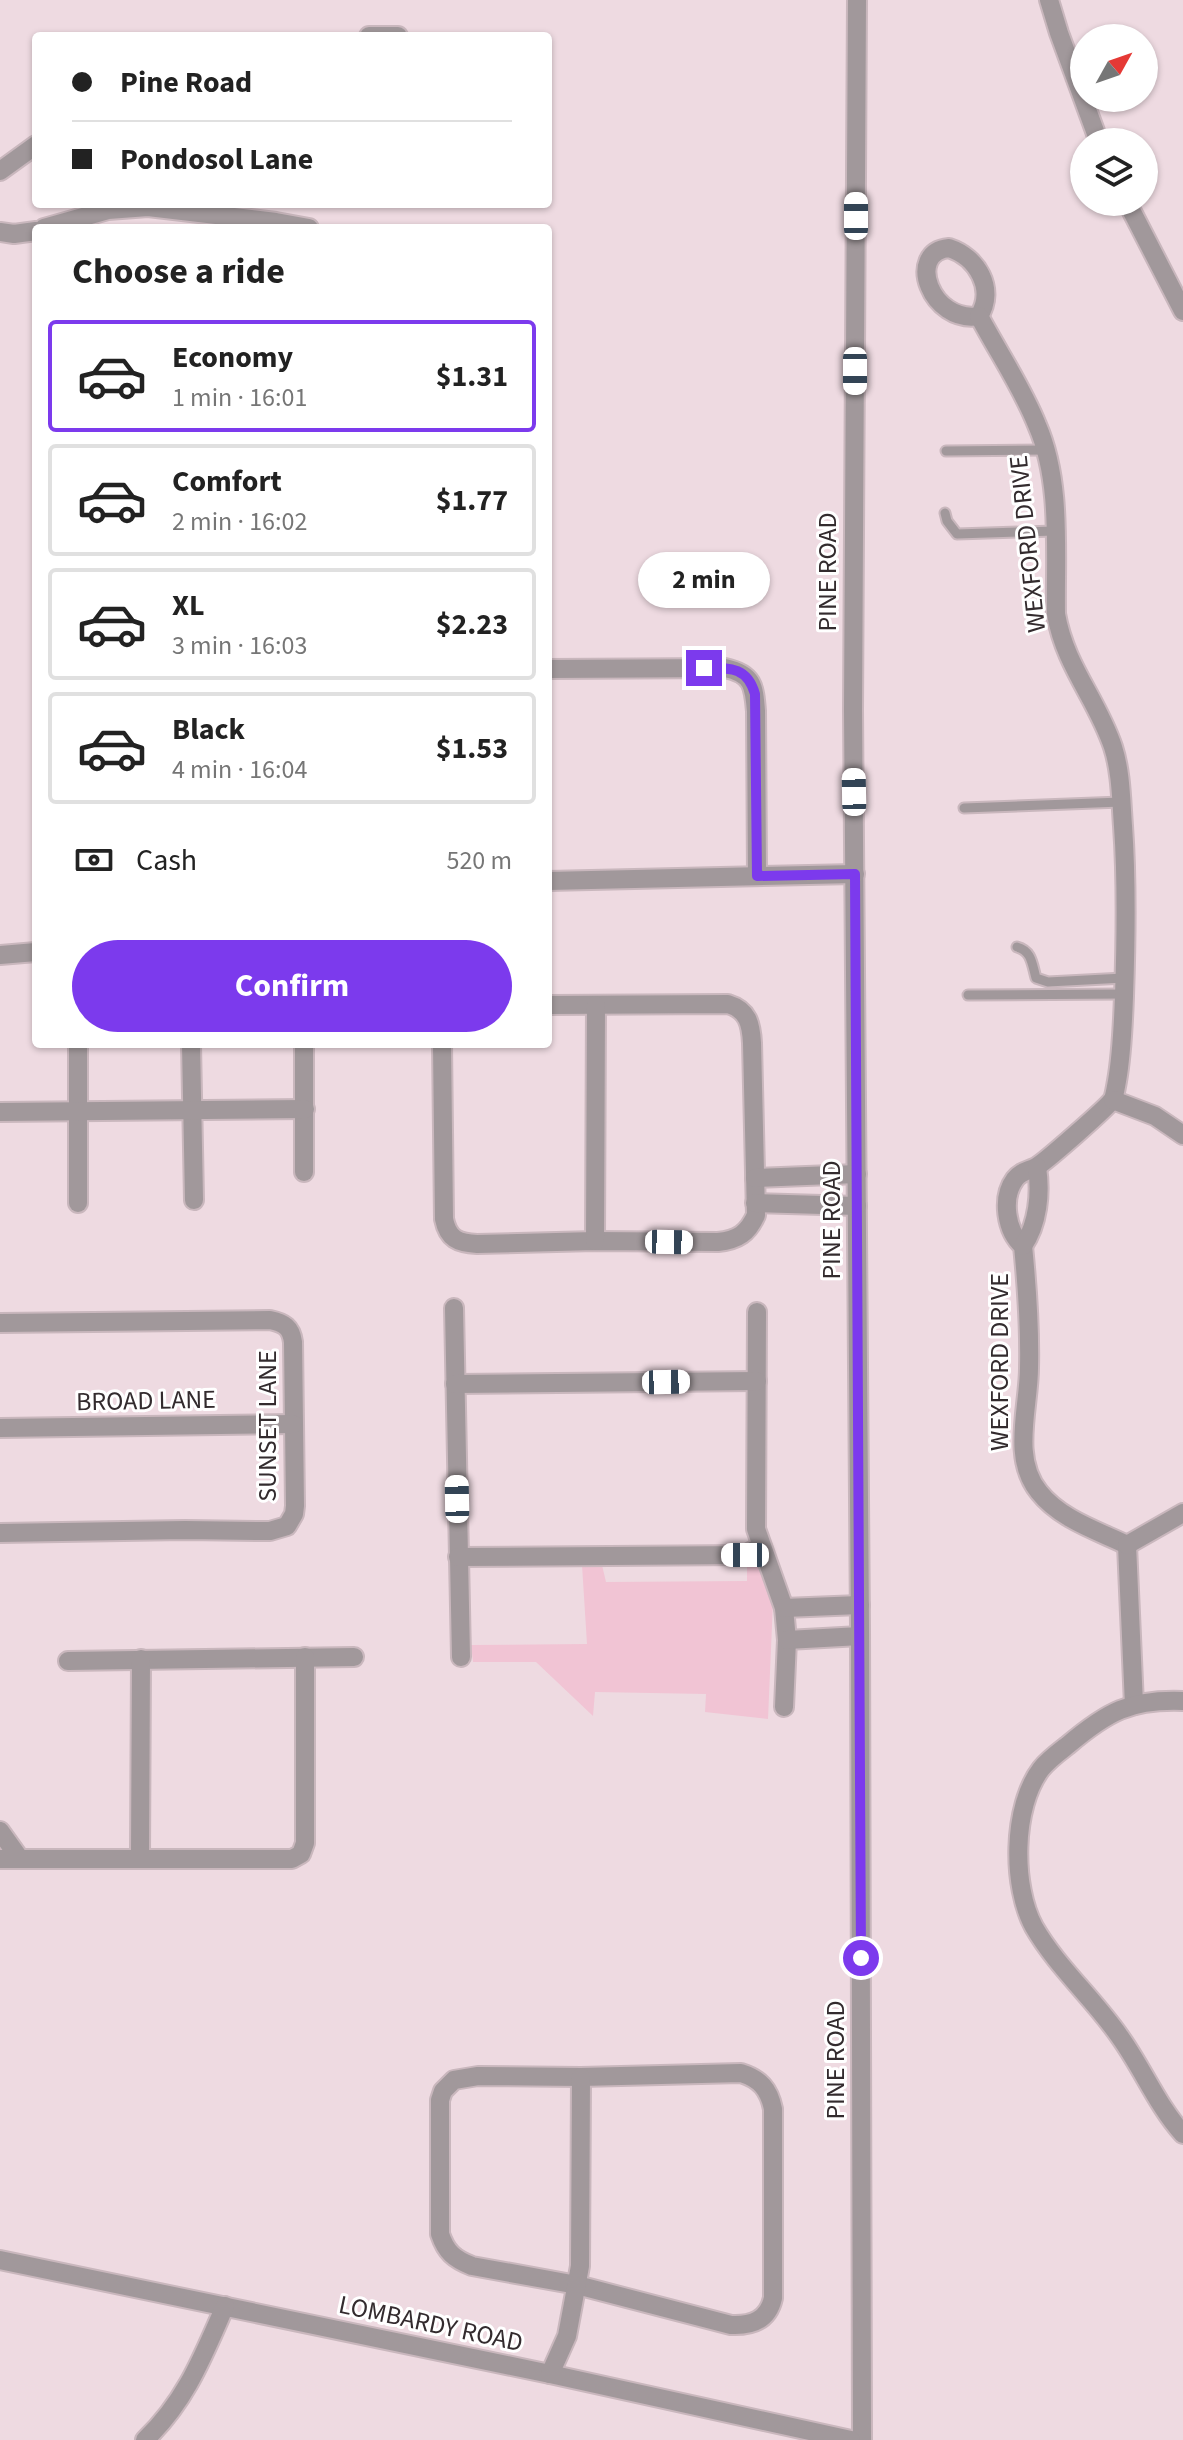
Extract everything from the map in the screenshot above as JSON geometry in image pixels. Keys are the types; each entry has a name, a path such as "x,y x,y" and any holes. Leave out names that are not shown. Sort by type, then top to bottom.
{"street":[{"name":"PINE ROAD","path":"857,0 853,710 862,2440"},
{"path":"1049,0 1094,128"},
{"path":"0,171 32,148"},
{"path":"58,224 108,210 135,208"},
{"path":"157,208 287,224"},
{"path":"1134,216 1183,311"},
{"path":"0,232 32,232"},
{"name":"WEXFORD DRIVE","path":"979,316 1037,425 1046,450 1053,499 1056,614 1073,668 1105,726 1119,774 1121,802 1127,930 1120,1056 1113,1100 1037,1167 1019,1175 1010,1188 1010,1229 1023,1246"},
{"path":"552,669 725,668 744,675 752,684 756,711 757,876"},
{"path":"552,881 855,874"},
{"path":"0,955 32,952"},
{"path":"442,1048 444,1219 449,1234 458,1242 738,1239 751,1226 756,1215 752,1043 751,1028 744,1012 728,1004 552,1005"},
{"path":"595,1241 596,1005"},
{"path":"78,1048 78,1203"},
{"path":"191,1048 194,1200"},
{"path":"304,1048 304,1172"},
{"path":"1113,1100 1155,1116 1183,1135"},
{"path":"0,1112 305,1109"},
{"name":"WEXFORD DRIVE","path":"1037,1167 1039,1181 1035,1217 1023,1246 1029,1314 1029,1371 1023,1442 1028,1474 1039,1492 1057,1509 1127,1545"},
{"path":"755,1178 857,1174"},
{"path":"755,1203 857,1206"},
{"path":"454,1308 461,1657"},
{"path":"757,1312 756,1529 784,1608 787,1640 784,1707"},
{"name":"SUNSET LANE","path":"0,1323 280,1322 291,1332 293,1342 294,1514 287,1526 281,1529 258,1531 0,1533"},
{"path":"455,1384 757,1381"},
{"name":"BROAD LANE","path":"0,1428 293,1424"},
{"path":"1134,1705 1127,1545 1183,1513"},
{"path":"458,1557 745,1555 761,1546"},
{"path":"784,1608 860,1605"},
{"path":"787,1640 860,1636"},
{"path":"0,1859 292,1859 301,1854 305,1843 305,1657"},
{"path":"68,1661 354,1657"},
{"path":"140,1857 141,1659"},
{"path":"1183,1701 1134,1705 1114,1712 1052,1758 1039,1771 1024,1808 1019,1841 1022,1900 1034,1927 1122,2038 1157,2099 1183,2134"},
{"path":"0,1831 20,1859"},
{"path":"741,2073 762,2084 773,2109 773,2298 770,2309 761,2318 745,2325 731,2325 575,2292 472,2266 450,2254 440,2234 439,2114 443,2091 462,2077 581,2077 741,2073"},
{"path":"552,2367 567,2336 581,2253 581,2077"},
{"name":"LOMBARDY ROAD","path":"0,2260 416,2348 552,2367 851,2440"},
{"path":"145,2440 172,2413 198,2367 225,2306"}],"lane":[{"path":"946,451 1046,450"},
{"path":"945,513 957,534 1054,531"},
{"path":"964,808 1121,802"},
{"path":"1017,947 1029,954 1036,978 1041,981 1124,986"},
{"path":"968,995 1124,986"}],"shaded area":[{"path":"747,1562 756,1562 773,1602 768,1719 705,1712 706,1694 595,1692 593,1716 536,1662 473,1662 471,1645 587,1644 582,1565 602,1565 606,1582 747,1581"}],"route":[{"path":"704,668 738,671 750,680 755,694 757,876 855,874 861,1958"}]}
